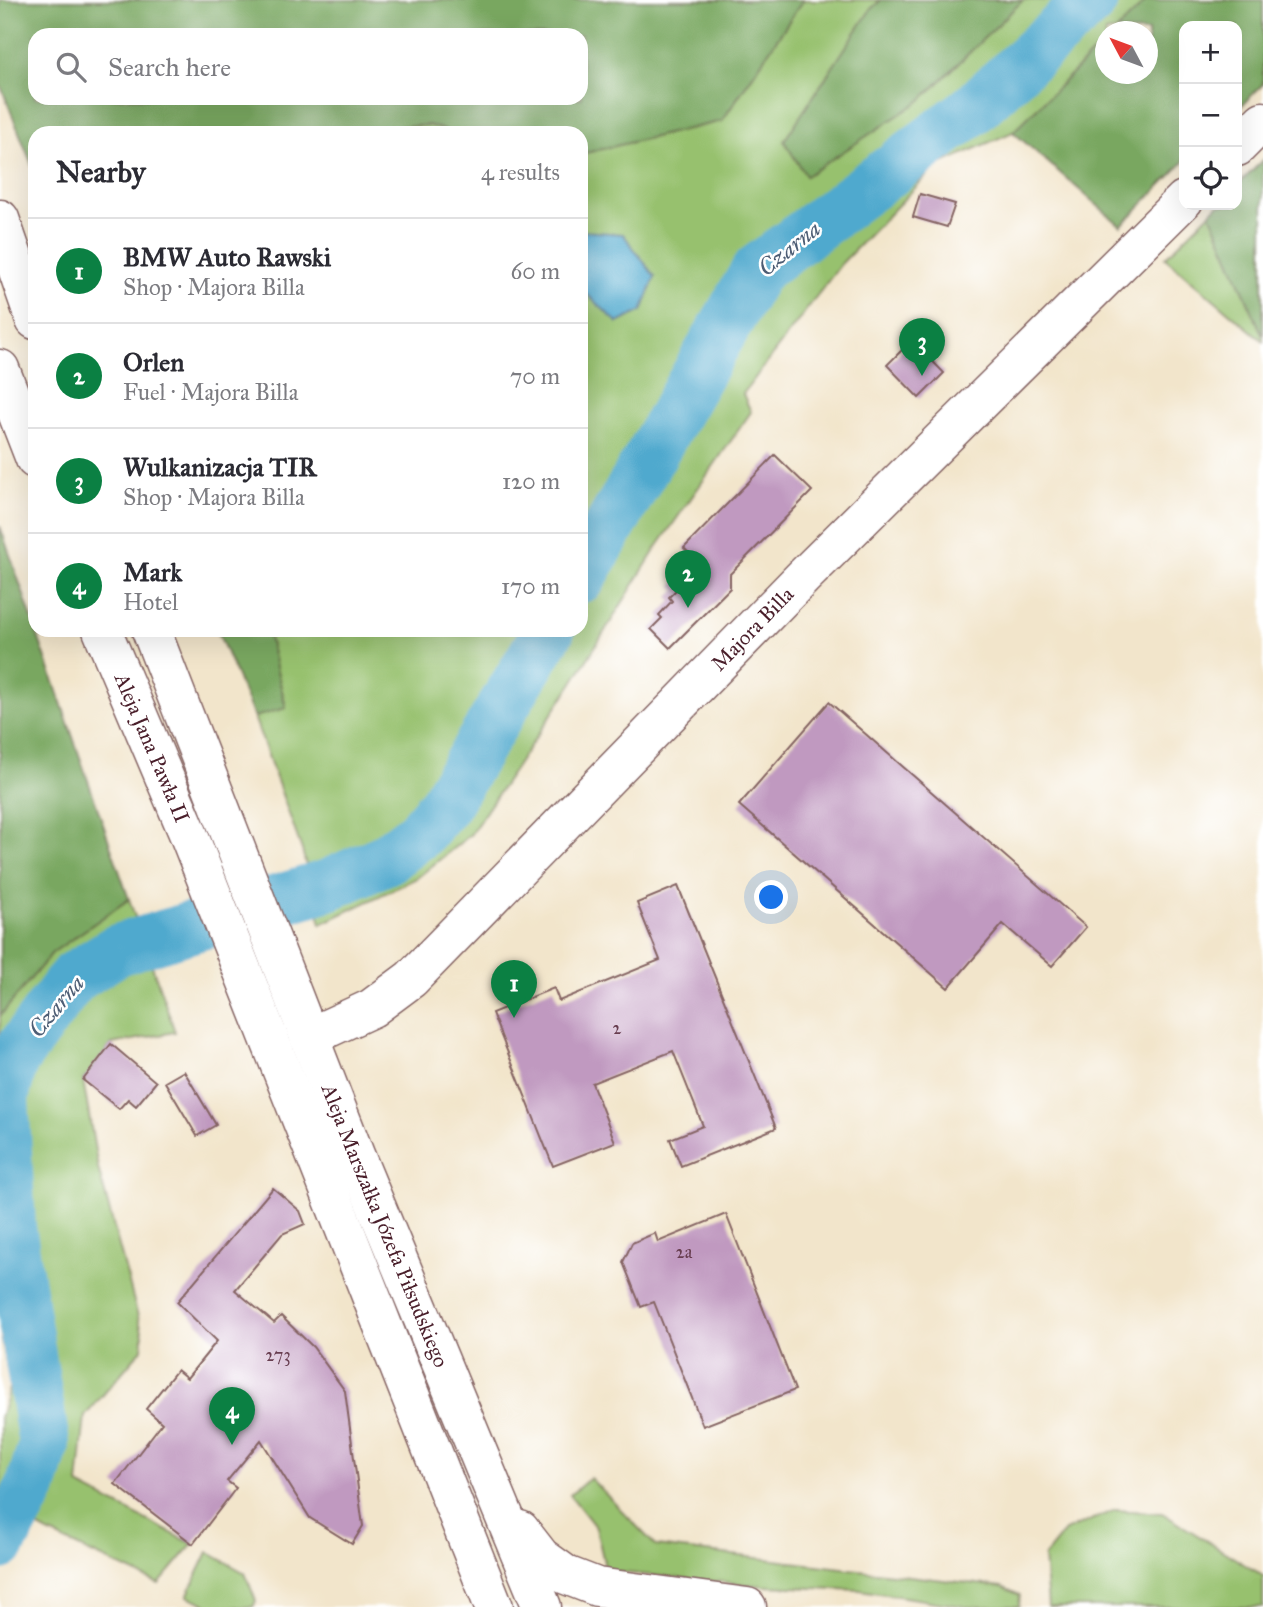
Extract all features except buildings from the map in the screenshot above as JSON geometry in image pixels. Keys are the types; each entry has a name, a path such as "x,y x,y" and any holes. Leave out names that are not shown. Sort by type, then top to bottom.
{"main road":[{"path":"1242,142 1263,121"},
{"name":"Majora Billa","path":"309,1037 372,1008 411,979 804,576 1179,205"},
{"path":"0,219 28,300"},
{"path":"0,369 28,441"},
{"name":"Aleja Jana Pawła II","path":"105,637 200,865"},
{"name":"Aleja Jana Pawła II","path":"154,637 234,844"},
{"name":"Aleja Marszałka Józefa Piłsudskiego","path":"234,844 309,1037 542,1607"},
{"name":"Aleja Marszałka Józefa Piłsudskiego","path":"200,865 494,1607"},
{"path":"502,1507 541,1557 566,1575 597,1587 747,1607"}],"green space":[{"path":"0,0 803,0 722,121 588,152 588,126 28,126 28,155 0,84"},
{"path":"803,0 881,0 871,9 920,101 1023,0 1147,0 1126,21 1095,21 1095,51 1013,132 936,166 841,264 743,394 751,412 657,547 572,684 470,835 417,878 321,924 302,850 254,717 286,707 269,637 588,637 588,152 722,121"},
{"path":"881,0 1023,0 920,101 806,176 784,141 871,9"},
{"path":"1147,0 1263,0 1263,84 1242,105 1242,21 1179,21 1179,167 1121,226 1013,132 1095,51 1095,84 1158,84 1158,21 1126,21"},
{"path":"1263,160 1263,336 1210,213 1213,210 1242,210 1242,181"},
{"path":"1210,213 1263,336 1263,341 1165,258"},
{"path":"0,526 28,607 28,637 38,637 129,899 52,953 0,1016"},
{"path":"220,637 269,637 286,708 254,717"},
{"path":"129,899 175,1032 112,1044 83,1080 98,1168 143,1335 142,1349 85,1416 78,1485 193,1544 159,1584 48,1533 0,1507 0,1418 10,1385 0,1328 0,1016 52,953"},
{"path":"590,1478 656,1546 1002,1587 1020,1595 1019,1606 967,1607 860,1590 765,1586 606,1571 596,1528 570,1495"},
{"path":"1115,1510 1162,1513 1263,1576 1263,1607 1048,1607 1044,1557 1065,1531"},
{"path":"208,1552 245,1573 256,1601 253,1607 213,1607 187,1596"}],"water":[{"path":"588,231 623,234 655,277 642,311 618,323 588,295"}],"waterway":[{"name":"Czarna","path":"588,565 757,270 972,110 1092,0"},
{"name":"Czarna","path":"0,1544 31,1488 44,1444 10,1227 3,1097 13,1060 73,978 117,950 328,885 386,859 419,834 444,805 545,637"}],"place":[{"name":"Wulkanizacja TIR","path":"922,376"},
{"name":"Orlen","path":"688,608"},
{"name":"BMW Auto Rawski","path":"514,1018"},
{"name":"Mark","path":"232,1445"}]}
